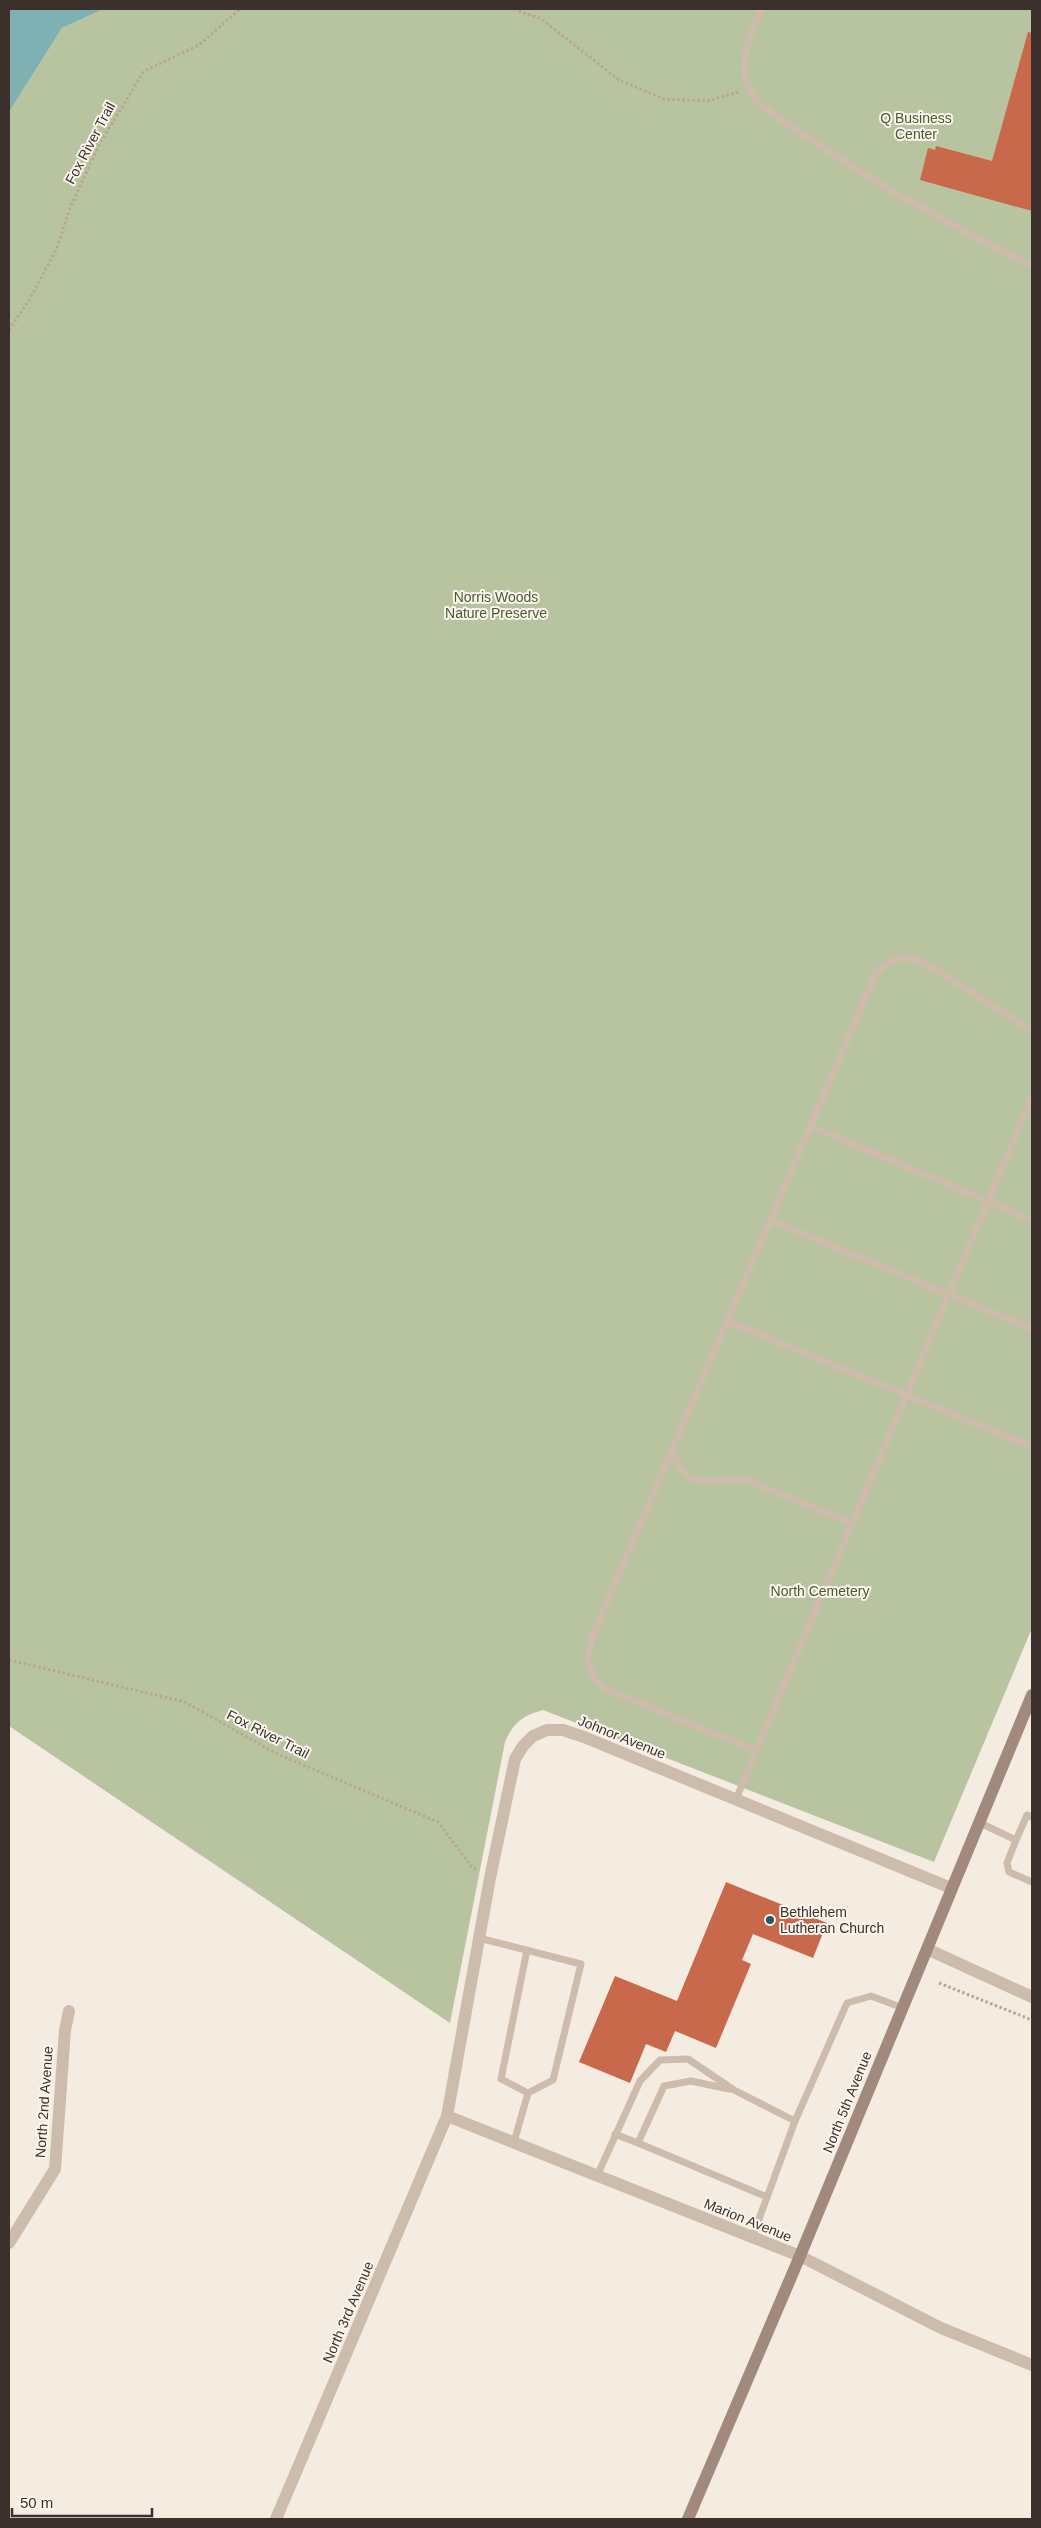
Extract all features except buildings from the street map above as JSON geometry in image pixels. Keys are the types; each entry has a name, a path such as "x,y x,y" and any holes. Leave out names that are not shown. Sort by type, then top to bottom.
{"main road":[{"name":"North 5th Avenue","path":"688,2519 800,2256 1032,1695"}],"street":[{"name":"Johnor Avenue","path":"447,2116 490,1878 516,1759 523,1746 533,1736 547,1730 564,1730 584,1737 951,1888"},
{"path":"927,1949 1032,1997"},
{"name":"North 2nd Avenue","path":"9,2243 55,2169 65,2030 69,2011"},
{"name":"Marion Avenue","path":"447,2116 800,2256 941,2328 1032,2365"},
{"name":"North 3rd Avenue","path":"276,2519 447,2116"}],"lane":[{"path":"763,9 748,42 744,66 749,89 764,107 854,169 955,228 1032,265"},
{"path":"756,1751 606,1689 591,1674 588,1656 593,1635 876,973 891,960 911,958 925,963 1032,1030"},
{"path":"736,1799 1032,1097"},
{"path":"810,1126 1032,1220"},
{"path":"770,1220 1032,1329"},
{"path":"727,1321 1032,1447"},
{"path":"672,1450 681,1469 689,1477 701,1481 746,1480 852,1523"},
{"path":"1032,1818 1027,1816 1007,1863 1009,1872 1032,1882"},
{"path":"978,1822 1016,1840"},
{"path":"479,1938 581,1964 553,2080 528,2093 514,2142"},
{"path":"527,1950 501,2079 528,2093"},
{"path":"752,2238 794,2121 847,2003 871,1996 903,2008"},
{"path":"597,2176 640,2081 660,2060 688,2059 734,2090 794,2121"},
{"path":"638,2142 664,2086 691,2082 734,2090"},
{"path":"616,2134 767,2197"}],"path":[{"name":"Fox River Trail","path":"9,330 32,297 57,248 70,208 99,145 144,71 199,45 240,9"},
{"path":"514,9 541,19 618,80 664,100 708,101 749,89"},
{"name":"Fox River Trail","path":"9,1660 185,1702 275,1753 438,1822 471,1866 490,1878"},
{"path":"939,1983 1032,2020"}],"green space":[{"name":"Norris Woods Nature Preserve","path":"104,9 1032,9 1032,1628 934,1862 543,1710 524,1717 515,1725 505,1742 450,2023 9,1726 9,112 62,28"}],"water":[{"path":"9,9 104,9 62,28 9,112"}],"place":[{"name":"Bethlehem Lutheran Church","path":"770,1920"}],"park label":[{"name":"Q Business Center","path":"916,126"},
{"name":"North Cemetery","path":"820,1591"}]}
